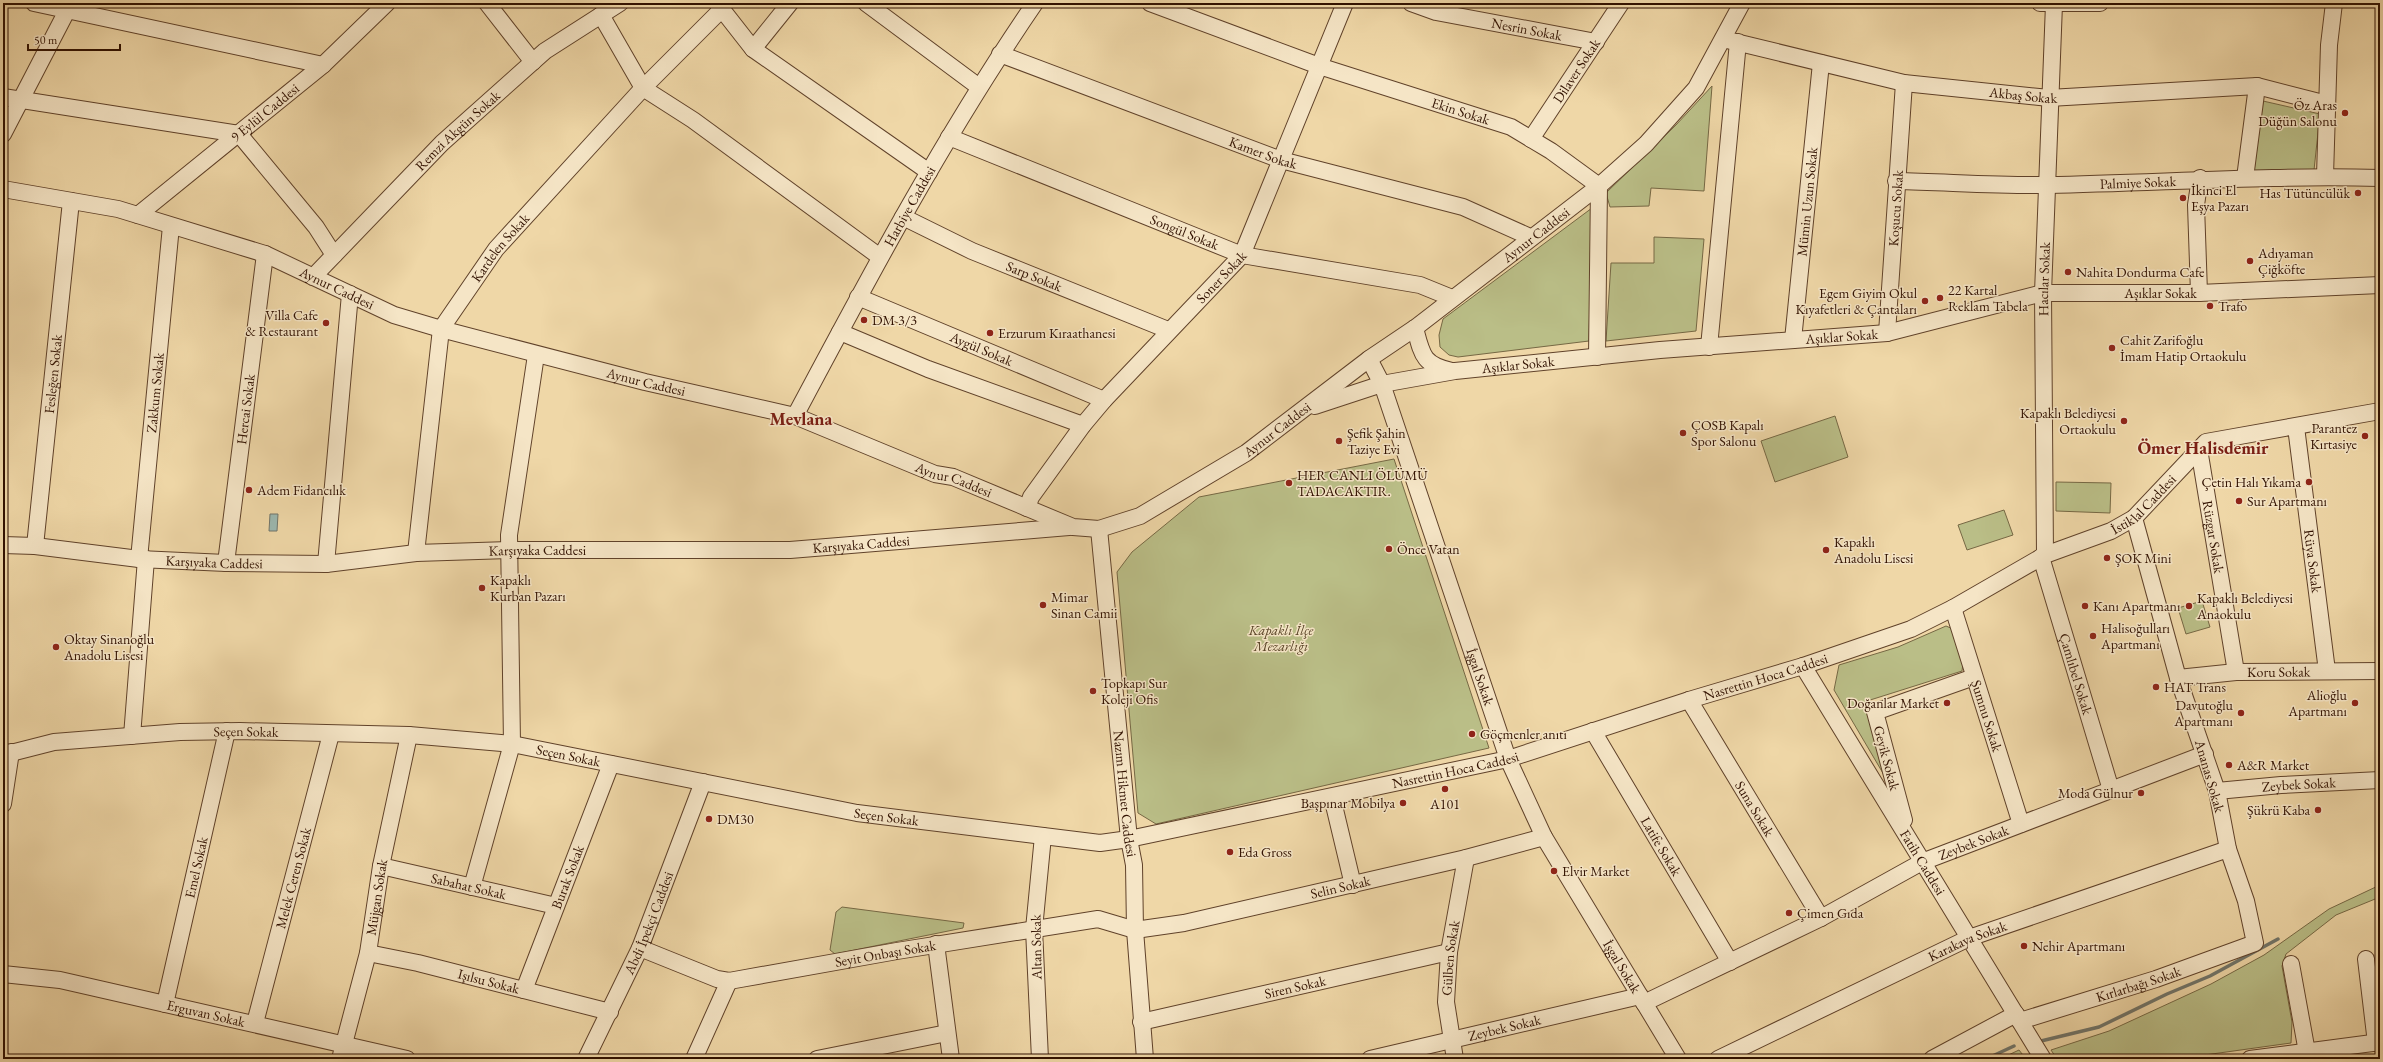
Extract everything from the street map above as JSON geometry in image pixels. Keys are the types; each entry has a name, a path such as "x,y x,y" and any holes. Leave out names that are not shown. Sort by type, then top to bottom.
{"street":[{"path":"34,3 70,6 323,65"},
{"name":"9 Eylül Caddesi","path":"138,216 323,65 387,3"},
{"path":"487,3 533,62"},
{"name":"Remzi Akgün Sokak","path":"313,277 442,143 545,51 620,3"},
{"path":"753,49 790,3"},
{"path":"866,3 979,87"},
{"name":"Harbiye Caddesi","path":"795,416 880,257 949,137 1000,54 1035,3"},
{"name":"Ekin Sokak","path":"1150,3 1319,66 1511,127 1599,186"},
{"name":"Soner Sokak","path":"1027,508 1031,497 1083,425 1104,400 1168,330 1242,255 1345,3"},
{"name":"Nesrin Sokak","path":"1411,3 1436,12 1537,33 1596,42"},
{"name":"Dilaver Sokak","path":"1531,139 1621,3"},
{"name":"Aynur Caddesi","path":"3,189 118,209 264,254 394,315 441,329 536,355 795,416 935,474 953,477 1073,527 1099,529 1140,516 1246,453 1369,359 1415,328 1530,237 1599,186 1646,144 1686,102 1730,41 1742,3"},
{"path":"2047,4 2100,3"},
{"path":"2325,176 2329,45 2334,3"},
{"name":"Hacılar Sokak","path":"2043,556 2043,293 2049,98 2047,4"},
{"path":"3,134 70,6"},
{"path":"719,6 753,49 929,172"},
{"name":"Kardelen Sokak","path":"416,553 441,329 496,249 719,6"},
{"path":"600,15 643,88 693,120 880,257"},
{"path":"1710,346 1730,41"},
{"name":"Akbaş Sokak","path":"1730,41 1904,83 2049,98 2257,86 2327,104"},
{"name":"Kamer Sokak","path":"1000,54 1281,160 1464,207 1530,237"},
{"name":"Mümin Uzun Sokak","path":"1793,340 1821,63"},
{"name":"Koşucu Sokak","path":"1887,333 1896,181 1904,83"},
{"path":"2245,178 2257,86"},
{"path":"3,97 20,101 240,134 316,227 334,256"},
{"name":"Songül Sokak","path":"949,137 1242,255 1420,285 1452,298"},
{"name":"Palmiye Sokak","path":"1896,181 2047,185 2200,178 2325,176 2380,178"},
{"path":"2199,293 2196,205 2200,178"},
{"path":"1597,357 1599,186"},
{"name":"Fesleğen Sokak","path":"35,546 71,201"},
{"name":"Sarp Sokak","path":"903,217 972,250 1168,330"},
{"name":"Zakkum Sokak","path":"132,736 143,559 171,226"},
{"name":"Hercai Sokak","path":"226,564 264,254"},
{"name":"Aşıklar Sokak","path":"1304,409 1382,384 1455,371 1710,346 1887,333 2043,293 2199,293 2380,285"},
{"path":"326,564 350,294"},
{"name":"Aygül Sokak","path":"858,297 1104,400"},
{"path":"1415,328 1421,354 1435,367 1455,371"},
{"path":"840,332 928,369 1083,425"},
{"path":"472,887 512,744 509,535 536,355"},
{"name":"İşgal Sokak","path":"1369,359 1382,384 1508,759 1544,837 1678,1059"},
{"name":"İstiklal Caddesi","path":"1911,629 1953,608 2043,556 2111,531 2134,518 2206,442 2380,411"},
{"name":"Rüya Sokak","path":"2296,427 2328,671"},
{"name":"Rüzgar Sokak","path":"2199,449 2236,672"},
{"name":"Ananas Sokak","path":"2134,518 2178,678 2217,791 2228,849 2246,901 2255,943"},
{"name":"Karşıyaka Caddesi","path":"3,546 35,546 143,559 226,564 326,564 416,553 509,550 790,550 1073,527"},
{"name":"Nazım Hikmet Caddesi","path":"1099,529 1129,840 1134,865 1135,930 1145,1059"},
{"name":"Çamlıbel Sokak","path":"2043,556 2111,790"},
{"name":"Şumnu Sokak","path":"1953,608 2021,824"},
{"name":"Nasrettin Hoca Caddesi","path":"1129,840 1508,759 1689,700 1803,666 1911,629"},
{"name":"Fatih Caddesi","path":"1803,666 2043,1059"},
{"name":"Koru Sokak","path":"2178,678 2236,672 2380,671"},
{"name":"Geyik Sokak","path":"1908,836 1875,712 1974,677"},
{"name":"Suna Sokak","path":"1689,700 1821,918"},
{"name":"Seçen Sokak","path":"7,753 54,742 227,731 409,735 512,744 857,813 1100,843 1129,840"},
{"name":"Emel Sokak","path":"165,1004 227,731"},
{"name":"Latife Sokak","path":"1593,731 1730,962"},
{"name":"Melek Ceren Sokak","path":"255,1023 331,734"},
{"name":"Müjgan Sokak","path":"342,1052 368,953 381,866 409,735"},
{"path":"3,804 7,753"},
{"name":"Zeybek Sokak","path":"1370,1059 1642,1000 1730,962 1821,918 1922,862 2205,754"},
{"name":"Burak Sokak","path":"524,990 611,764"},
{"name":"Zeybek Sokak","path":"2217,791 2281,785 2380,780"},
{"name":"Abdi İpekçi Caddesi","path":"586,1059 640,948 703,782"},
{"path":"1332,797 1353,885"},
{"name":"Altan Sokak","path":"1040,1059 1034,929 1042,836"},
{"name":"Selin Sokak","path":"1135,930 1184,923 1353,885 1466,858 1544,837"},
{"name":"Karakaya Sokak","path":"1718,1059 1968,938 2228,849"},
{"name":"Gülben Sokak","path":"1455,1059 1446,1002 1450,952 1466,858"},
{"name":"Sabahat Sokak","path":"381,866 556,906"},
{"name":"Seyit Onbaşı Sokak","path":"640,948 716,979 729,981 936,944 1098,919 1135,930"},
{"name":"Kırlarbağı Sokak","path":"1932,1059 2018,1018 2156,979 2255,943"},
{"path":"936,944 951,1059"},
{"name":"Siren Sokak","path":"1141,1022 1450,952"},
{"name":"Işılsu Sokak","path":"368,953 418,962 610,1012"},
{"path":"2250,1059 2307,1052 2348,1053 2378,1043 2366,959"},
{"path":"2290,964 2307,1052"},
{"name":"Erguvan Sokak","path":"3,974 60,980 255,1023 342,1052 408,1059"},
{"path":"694,1059 729,981"},
{"path":"817,1059 947,1033"}],"green space":[{"path":"1712,86 1704,191 1651,188 1649,206 1610,207 1606,193 1676,125"},
{"path":"2263,101 2320,114 2314,170 2254,171"},
{"path":"1592,208 1589,341 1458,357 1449,355 1440,347 1439,335 1443,319"},
{"path":"1654,237 1704,239 1696,331 1606,341 1611,263 1654,263"},
{"path":"1835,416 1848,457 1775,482 1761,441"},
{"name":"Kapaklı İlçe Mezarlığı","path":"1394,459 1489,748 1156,824 1138,813 1117,572 1132,552 1199,497"},
{"path":"2056,482 2111,483 2110,513 2056,511"},
{"path":"2004,510 2013,535 1967,550 1958,525"},
{"path":"2202,601 2210,627 2186,634 2178,608"},
{"path":"1946,626 1953,629 1963,663 1962,671 1867,701 1892,779 1887,780 1834,690 1839,665 1898,647"},
{"path":"2380,885 2380,897 2336,915 2286,954 2282,966 2292,1022 2291,1043 2176,1059 2057,1059 2051,1050 2109,1031 2211,984 2264,955 2329,909"},
{"path":"842,907 964,923 963,928 835,954 830,950 836,912"},
{"path":"2019,1050 2026,1059 2000,1059"}],"water":[{"path":"270,514 278,514 277,531 269,531"}],"waterway":[{"path":"2041,1041 2099,1027 2167,994 2210,976 2278,939"},
{"path":"1986,1059 2014,1046"}],"place":[{"name":"Öz Aras Düğün Salonu","path":"2345,113"},
{"name":"Has Tütüncülük","path":"2358,193"},
{"name":"İkinci El Eşya Pazarı","path":"2183,198"},
{"name":"Adıyaman Çiğköfte","path":"2250,261"},
{"name":"Nahita Dondurma Cafe","path":"2068,272"},
{"name":"22 Kartal Reklam Tabela","path":"1940,298"},
{"name":"Egem Giyim Okul Kıyafetleri & Çantaları","path":"1925,301"},
{"name":"Trafo","path":"2210,306"},
{"name":"DM 3/3","path":"864,320"},
{"name":"Villa Cafe & Restaurant","path":"326,323"},
{"name":"Erzurum Kıraathanesi","path":"990,333"},
{"name":"Cahit Zarifoğlu İmam Hatip Ortaokulu","path":"2112,348"},
{"name":"Kapaklı Belediyesi Ortaokulu","path":"2124,421"},
{"name":"ÇOSB Kapalı Spor Salonu","path":"1683,433"},
{"name":"Parantez Kırtasiye","path":"2365,436"},
{"name":"Şefik Şahin Taziye Evi","path":"1339,441"},
{"name":"Çetin Halı Yıkama","path":"2309,482"},
{"name":"HER CANLI ÖLÜMÜ TADACAKTIR.","path":"1289,483"},
{"name":"Adem Fidancılık","path":"249,490"},
{"name":"Sur Apartmanı","path":"2239,501"},
{"name":"Önce Vatan","path":"1389,549"},
{"name":"Kapaklı Anadolu Lisesi","path":"1826,550"},
{"name":"ŞOK Mini","path":"2107,558"},
{"name":"Kapaklı Kurban Pazarı","path":"482,588"},
{"name":"Mimar Sinan Camii","path":"1043,605"},
{"name":"Kanı Apartmanı","path":"2085,606"},
{"name":"Kapaklı Belediyesi Anaokulu","path":"2189,606"},
{"name":"Halisoğulları Apartmanı","path":"2093,636"},
{"name":"Oktay Sinanoğlu Anadolu Lisesi","path":"56,647"},
{"name":"HAT Trans","path":"2156,687"},
{"name":"Topkapı Sur Koleji Ofis","path":"1093,691"},
{"name":"Doğanlar Market","path":"1947,703"},
{"name":"Alioğlu Apartmanı","path":"2355,703"},
{"name":"Davutoğlu Apartmanı","path":"2241,713"},
{"name":"Göçmenler anıtı","path":"1472,734"},
{"name":"A&R Market","path":"2229,765"},
{"name":"A101","path":"1445,789"},
{"name":"Moda Gülnur","path":"2141,793"},
{"name":"Başpınar Mobilya","path":"1403,803"},
{"name":"Şükrü Kaba","path":"2318,810"},
{"name":"DM30","path":"709,819"},
{"name":"Eda Gross","path":"1230,852"},
{"name":"Elvir Market","path":"1554,871"},
{"name":"Çimen Gıda","path":"1789,913"},
{"name":"Nehir Apartmanı","path":"2024,946"}],"district":[{"name":"Mevlana","path":"801,418"},
{"name":"Ömer Halisdemir","path":"2203,447"}]}
